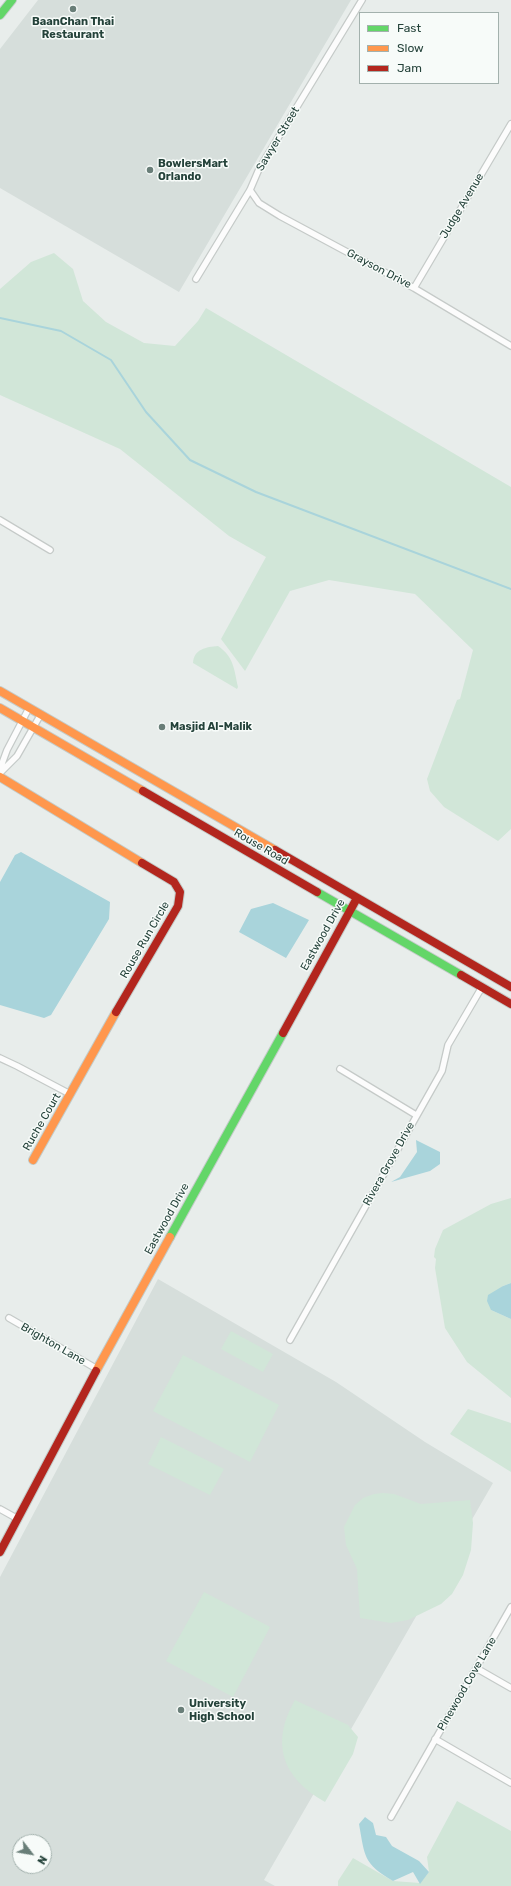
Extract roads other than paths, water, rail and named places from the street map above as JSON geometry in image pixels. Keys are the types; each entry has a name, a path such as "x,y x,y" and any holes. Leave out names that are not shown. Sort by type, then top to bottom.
{"main road":[{"path":"0,15 12,0"},
{"name":"Rouse Road","path":"0,691 511,987"},
{"name":"Rouse Road","path":"0,708 511,1004"},
{"name":"Rouse Run Circle","path":"0,777 174,882 180,892 178,906 96,1046 70,1094"},
{"name":"Eastwood Drive","path":"0,1552 97,1369 356,898"},
{"name":"Ruche Court","path":"32,1160 70,1094"}],"street":[{"name":"Sawyer Street","path":"196,279 250,190 259,169 362,0"},
{"name":"Judge Avenue","path":"414,288 511,124"},
{"name":"Grayson Drive","path":"250,190 259,203 280,216 414,288 511,346"},
{"path":"0,520 50,550"},
{"path":"0,769 7,750 29,708"},
{"path":"0,773 17,756 41,714"},
{"path":"7,750 17,756"},
{"name":"Rivera Grove Drive","path":"290,1340 442,1071 448,1045 482,987"},
{"path":"0,1058 70,1094"},
{"path":"340,1069 416,1116"},
{"name":"Brighton Lane","path":"9,1318 97,1369"},
{"path":"0,1509 18,1519"},
{"name":"Pinewood Cove Lane","path":"390,1817 511,1607"},
{"path":"476,1668 511,1688"},
{"name":"Pinewood Cove Lane","path":"435,1739 511,1783"}],"water":[{"path":"21,852 110,902 109,919 51,1015 44,1018 0,1005 0,882 15,855"},
{"path":"273,903 309,920 286,958 239,932 251,909"},
{"path":"416,1140 440,1152 440,1164 430,1171 391,1182 400,1177 417,1152"},
{"path":"511,1283 511,1319 491,1310 487,1301 488,1295"},
{"path":"365,1817 373,1823 376,1835 386,1837 392,1846 419,1861 429,1872 420,1884 413,1872 393,1881 383,1875 371,1864 364,1852 359,1824"}],"waterway":[{"path":"0,318 61,331 111,360 146,412 190,460 256,492 511,589"}],"place":[{"name":"BaanChan Thai Restaurant","path":"73,9"},
{"name":"BowlersMart Orlando","path":"150,170"},
{"name":"Masjid Al-Malik","path":"162,727"},
{"name":"University High School","path":"181,1710"}]}
